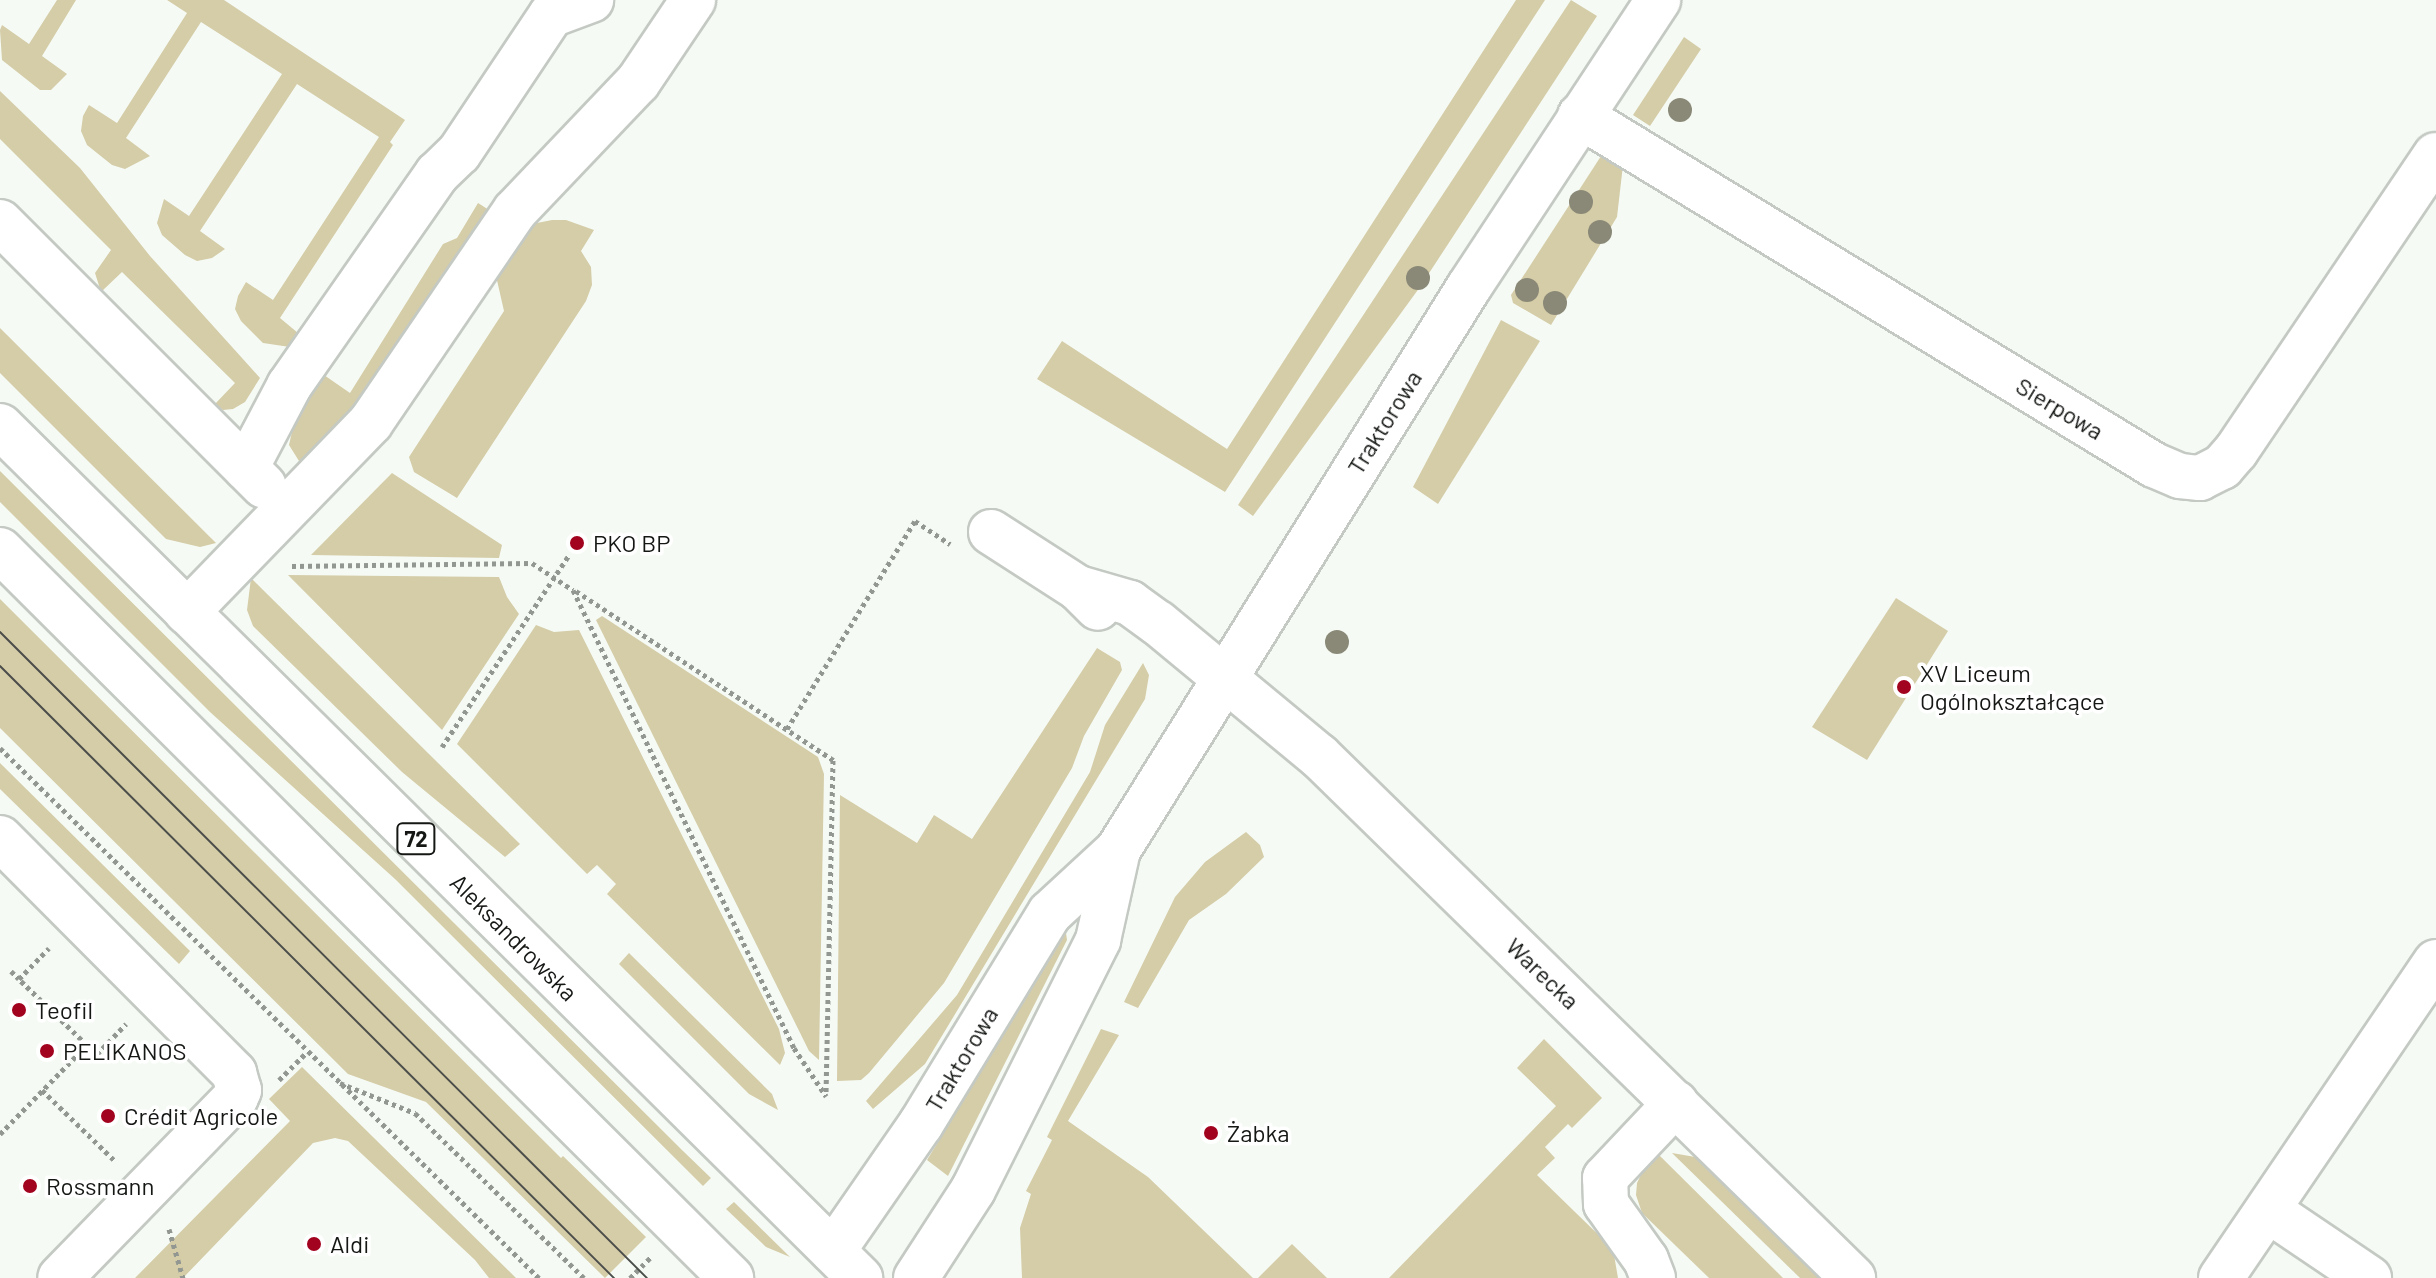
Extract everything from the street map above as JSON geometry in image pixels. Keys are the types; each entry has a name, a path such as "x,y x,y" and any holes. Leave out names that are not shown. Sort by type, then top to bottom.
{"street":[{"path":"246,468 289,386 437,174 459,153 551,15 591,0"},
{"path":"187,612 386,404 515,211 638,82 693,0"},
{"name":"Traktorowa","path":"836,1269 1050,913 1118,850 1580,116 1658,0"},
{"name":"Sierpowa","path":"1580,116 2154,465 2180,476 2200,478 2222,467 2236,451 2436,155"},
{"path":"0,222 286,508"},
{"name":"Aleksandrowska","path":"0,426 836,1269"},
{"name":"Warecka","path":"976,541 1078,588 1130,603 1226,676 1368,801 1853,1278"},
{"path":"0,550 731,1278"},
{"path":"0,838 234,1073 239,1090 236,1097 60,1278"},
{"name":"Traktorowa","path":"916,1278 973,1190 1098,940 1118,850"},
{"path":"2221,1278 2436,962"},
{"path":"1653,1278 1646,1260 1606,1204 1605,1178 1676,1103"},
{"path":"2268,1210 2369,1278"}],"path":[{"path":"787,729 915,521 976,541"},
{"path":"442,747 569,555"},
{"path":"279,567 532,563 833,760 826,1096 794,1048 573,590"},
{"path":"0,748 335,1081 539,1278"},
{"path":"19,979 50,946"},
{"path":"11,971 97,1054 128,1022"},
{"path":"0,1134 87,1045"},
{"path":"335,1081 415,1113 584,1278"},
{"path":"42,1090 145,1190"},
{"path":"630,1278 659,1249"}],"shaded area":[{"path":"57,0 76,0 42,56 67,74 51,90 40,90 2,60 0,30 2,25 29,44"},
{"path":"167,0 224,0 405,120 390,142 393,145 280,318 304,338 290,347 263,343 241,321 235,309 238,296 246,282 273,300 379,137 297,84 200,231 225,249 212,258 197,261 185,255 162,235 157,223 164,199 189,216 282,74 201,22 126,138 150,156 125,169 112,165 87,145 81,131 83,116 89,105 117,123 187,13"},
{"path":"1516,0 1545,0 1225,492 1037,379 1062,341 1227,449"},
{"path":"1571,0 1597,16 1420,287 1253,516 1238,505"},
{"path":"1684,37 1701,49 1650,126 1633,115"},
{"path":"0,91 80,168 150,256 260,378 245,402 233,409 223,410 215,404 235,383 122,272 101,292 95,273 111,250 0,139"},
{"path":"1603,153 1623,165 1617,217 1551,325 1513,303 1511,295"},
{"path":"478,203 489,210 364,402 307,459 299,461 289,445 296,414 324,375 350,393 443,244 457,238"},
{"path":"566,220 594,230 581,251 591,267 592,285 586,301 457,498 414,472 409,457 504,311 496,276 523,233 537,223"},
{"path":"1501,320 1540,341 1438,504 1413,487"},
{"path":"0,328 216,543 200,547 166,539 0,373"},
{"path":"0,471 711,1178 703,1186 395,879 210,712 0,502"},
{"path":"392,473 502,545 499,558 311,555"},
{"path":"288,575 499,577 507,597 519,614 442,730"},
{"path":"251,578 520,844 505,857 402,772 253,626 247,610"},
{"path":"1896,598 1948,631 1867,760 1812,727"},
{"path":"0,599 561,1158 563,1156 646,1237 605,1278 426,1102 348,1074 0,728"},
{"path":"602,616 818,757 824,774 819,1060 809,1051 596,620"},
{"path":"536,625 554,632 579,630 779,1029 785,1053 780,1065 607,894 616,884 597,865 587,874 457,744"},
{"path":"1097,648 1120,662 1122,670 1084,736 1072,768 944,983 869,1073 861,1080 837,1081 840,795 917,843 934,815 972,839"},
{"path":"1143,663 1149,675 1145,699 925,1064 873,1109 866,1101 957,995 1090,772 1105,725"},
{"path":"0,763 190,951 179,964 0,789"},
{"path":"1246,832 1260,845 1264,857 1226,894 1189,920 1138,1008 1124,1002 1175,897 1205,862"},
{"path":"1066,933 1067,940 948,1176 927,1160"},
{"path":"629,953 772,1094 778,1110 749,1094 619,964"},
{"path":"1101,1029 1119,1035 1068,1121 1148,1177 1253,1278 1022,1278 1020,1228 1031,1194 1026,1191 1052,1140 1047,1137"},
{"path":"1544,1039 1602,1098 1572,1128 1568,1124 1545,1147 1555,1158 1537,1175 1613,1249 1618,1278 1389,1278 1556,1106 1517,1068"},
{"path":"302,1067 516,1278 489,1278 475,1260 348,1141 335,1138 313,1143 183,1278 135,1278 290,1121 269,1099"},
{"path":"1672,1153 1701,1158 1827,1278 1800,1278"},
{"path":"1658,1154 1783,1278 1709,1278 1642,1213 1636,1195 1637,1183 1646,1164"},
{"path":"734,1202 790,1257 766,1247 726,1209"},
{"path":"1292,1244 1327,1278 1258,1278"}],"tram line":[{"path":"0,632 647,1278"},
{"path":"0,666 614,1278"}],"place":[{"name":"PKO BP","path":"577,543"},
{"name":"XV Liceum Ogólnokształcące","path":"1904,687"},
{"name":"Teofil","path":"19,1010"},
{"name":"PELIKANOS","path":"47,1051"},
{"name":"Crédit Agricole","path":"108,1116"},
{"name":"Żabka","path":"1211,1133"},
{"name":"Rossmann","path":"30,1186"},
{"name":"Aldi","path":"314,1244"}]}
